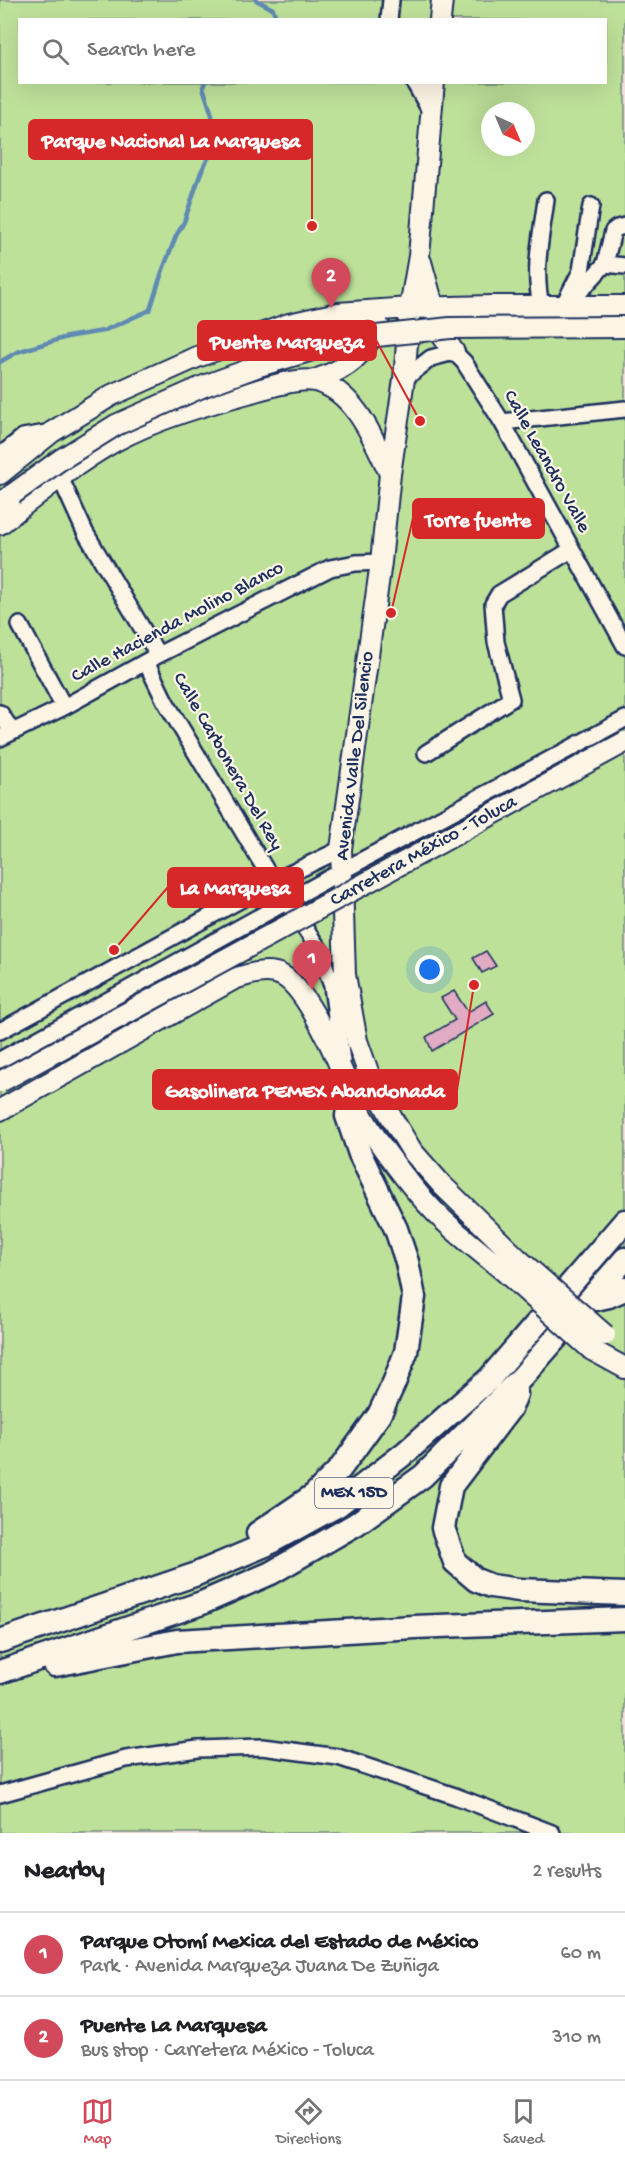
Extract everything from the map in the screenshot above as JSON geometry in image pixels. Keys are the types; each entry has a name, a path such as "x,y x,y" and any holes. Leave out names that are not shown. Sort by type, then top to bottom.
{"highway":[{"path":"194,1575 314,1495 340,1468 379,1415 406,1352 414,1297 407,1262 396,1229 360,1154 347,1116 346,1081"},
{"name":"MEX 15D","path":"0,1641 194,1575 265,1545 338,1505 405,1453 489,1379 625,1221"},
{"name":"MEX 15D","path":"0,1673 202,1603 271,1573 356,1524 423,1476 523,1376 625,1259"},
{"path":"591,1300 625,1289"},
{"path":"523,1376 512,1407 451,1486 443,1528 455,1562 476,1580 491,1586 519,1590 625,1594"},
{"path":"0,1673 177,1641 625,1619"}],"main road":[{"path":"440,18 442,0"},
{"path":"434,84 419,256 441,334 454,352"},
{"path":"0,524 60,477 116,441 193,408 281,383 315,380 340,371 361,353 389,310 419,256"},
{"name":"Avenida Valle Del Silencio","path":"419,256 410,308 404,380 390,474 381,562 341,849 345,975 357,1041 370,1080 412,1151 510,1265"},
{"path":"0,474 52,432 112,395 197,357 289,324 338,313 410,308 625,306"},
{"path":"6,499 60,460 126,421 204,386 256,367 349,339 450,328 625,327"},
{"path":"315,380 336,390 358,412 374,438 390,474"},
{"name":"Carretera México - Toluca","path":"0,1082 625,742"},
{"path":"0,1110 234,979 269,972 283,976 300,991 366,1123 399,1172 441,1217 510,1265 599,1342 625,1368"},
{"path":"346,1081 370,1080"},
{"path":"599,1342 625,1357"}],"street":[{"path":"389,18 391,0"},
{"path":"415,84 431,112"},
{"path":"541,306 536,267 546,200"},
{"path":"565,306 581,271 591,206"},
{"path":"565,306 605,264 613,231 625,226"},
{"path":"605,264 625,266"},
{"path":"404,380 431,358 454,352"},
{"name":"Calle Leandro Valle","path":"454,352 464,362 502,422 625,646"},
{"path":"502,422 625,408"},
{"path":"0,456 23,437 52,432"},
{"name":"Calle Carbonera Del Rey","path":"60,477 85,532 152,659 165,701 273,882 319,949 332,986 346,1081"},
{"path":"426,753 511,699 496,642 493,604 499,594 571,550"},
{"name":"Calle Hacienda Molino Blanco","path":"6,734 64,707 330,568 356,563 381,562"},
{"path":"20,625 64,707"},
{"path":"0,713 6,734"},
{"path":"0,1059 625,719"},
{"path":"0,1031 273,882 341,849"},
{"path":"0,1794 126,1759 198,1749 262,1747 338,1757 455,1796 552,1833"}],"green space":[{"path":"0,0 625,0 625,1833 0,1833"}],"building":[{"path":"486,951 496,966 482,973 473,958"},
{"path":"454,991 468,1012 486,1001 494,1014 432,1051 426,1037 455,1020 441,998"}],"waterway":[{"path":"256,0 273,9 276,18"},
{"path":"0,362 17,352 67,337 103,331 150,310 162,272 184,222 201,172 215,145 212,115 203,87 204,84"}],"place":[{"name":"Parque Nacional La Marquesa","path":"312,226"},
{"name":"Puente La Marquesa","path":"331,308"},
{"name":"Puente Marqueza","path":"420,421"},
{"name":"Torre fuente","path":"391,613"},
{"name":"La Marquesa","path":"114,950"},
{"name":"Gasolinera PEMEX Abandonada","path":"474,985"},
{"name":"Parque Otomí Mexica del Estado de México","path":"312,990"}]}
